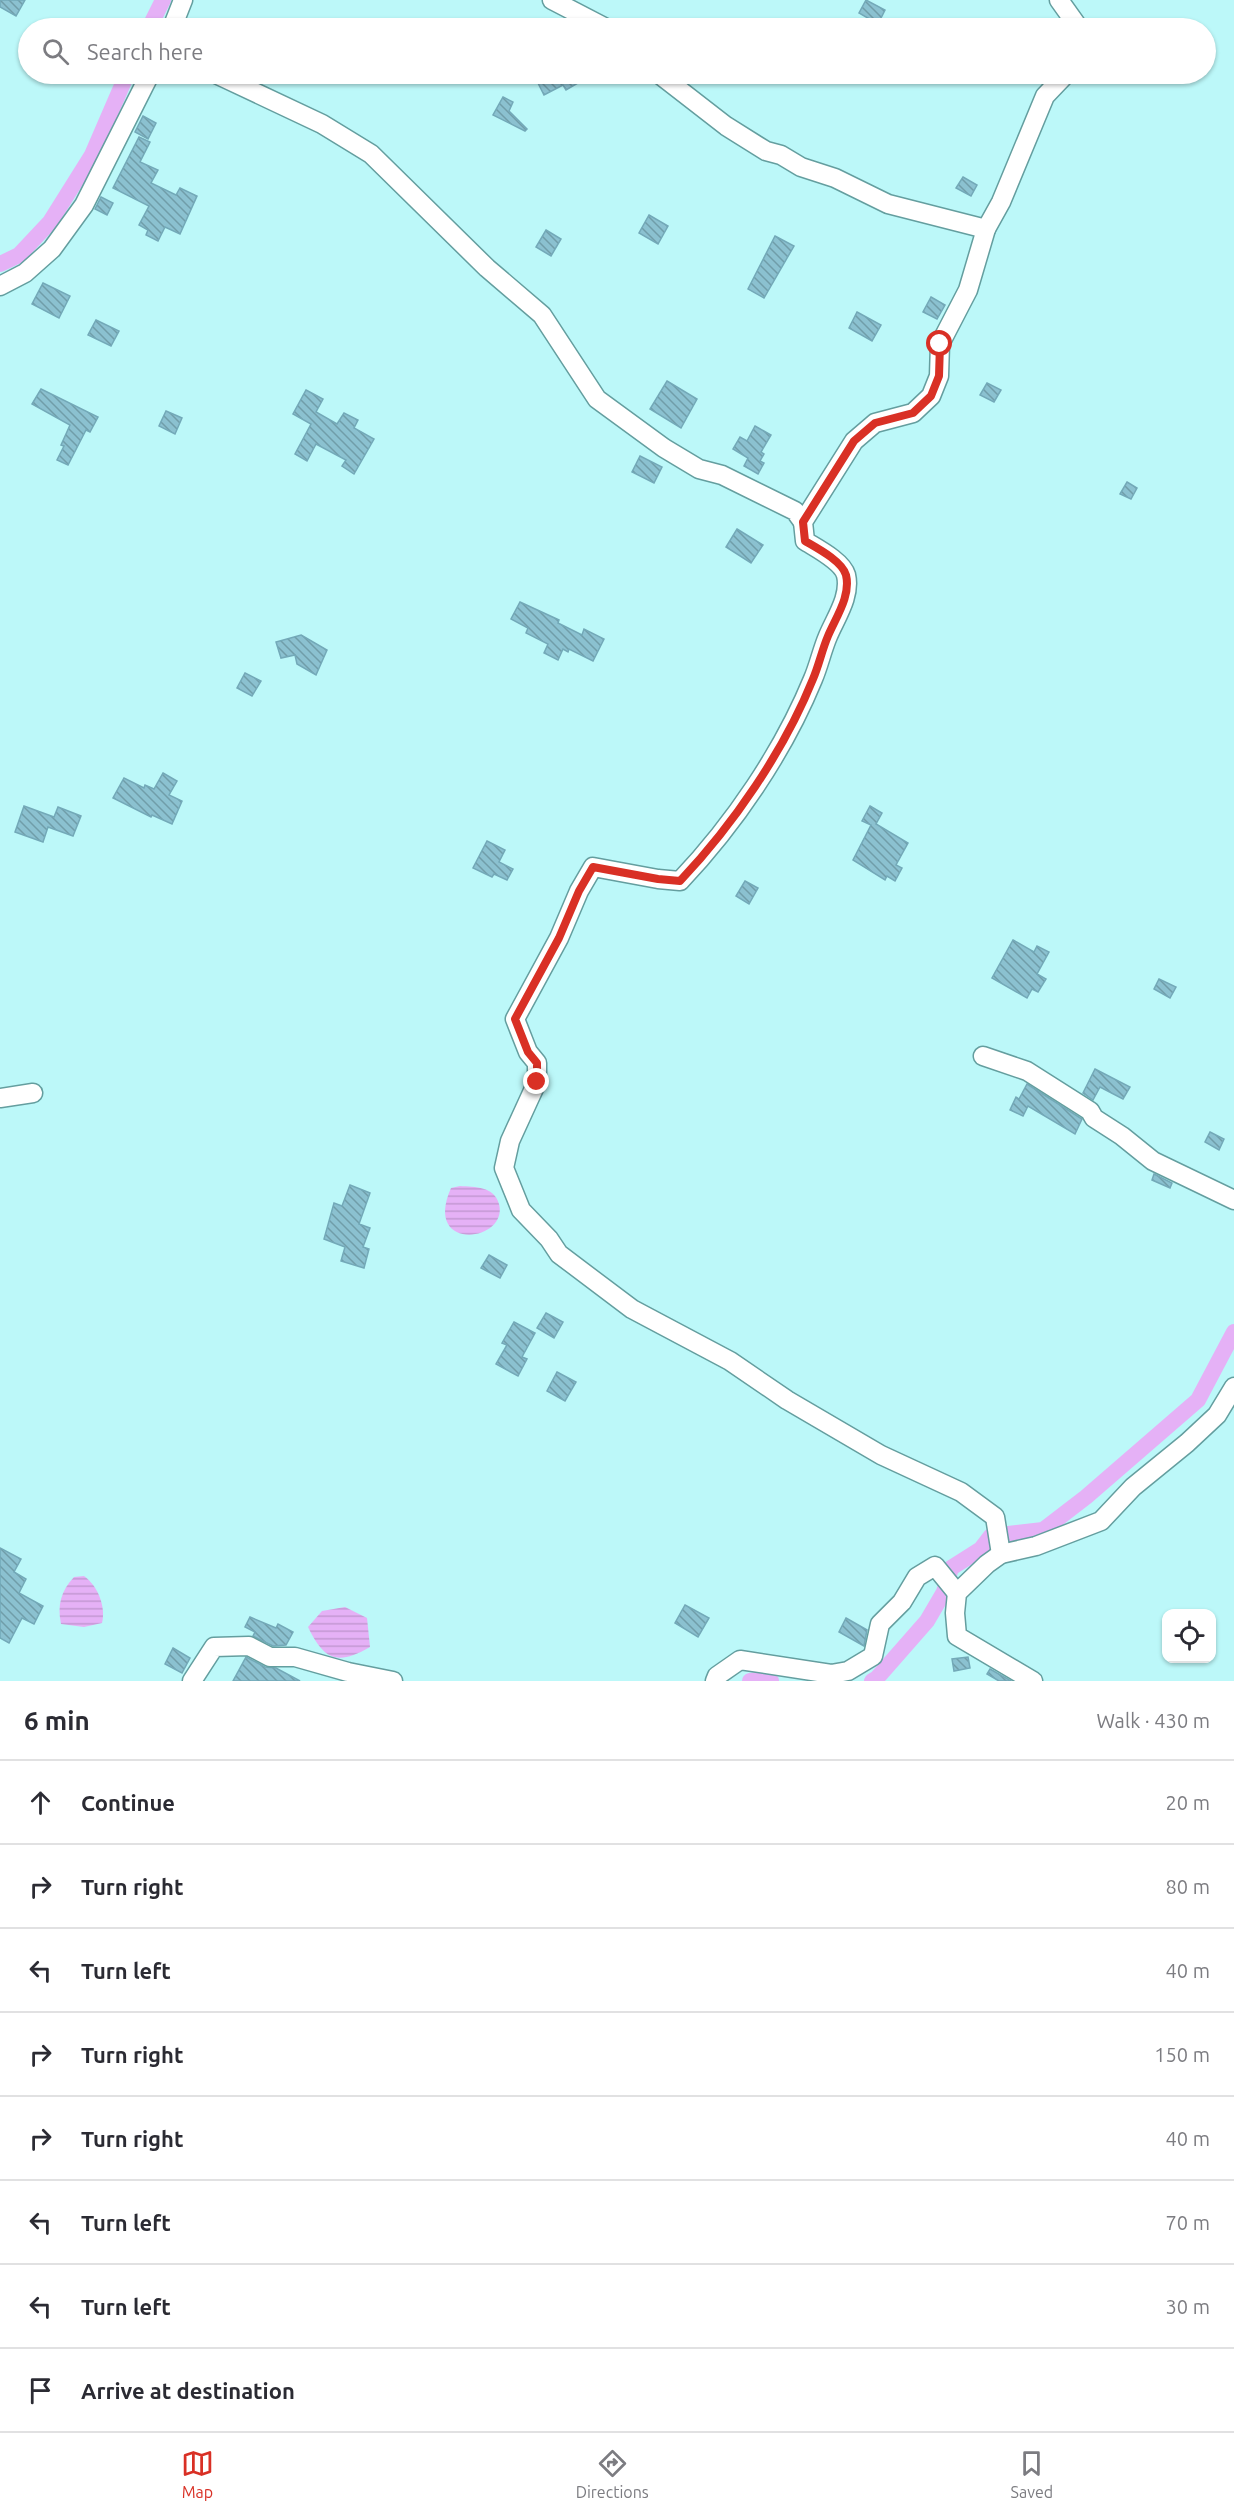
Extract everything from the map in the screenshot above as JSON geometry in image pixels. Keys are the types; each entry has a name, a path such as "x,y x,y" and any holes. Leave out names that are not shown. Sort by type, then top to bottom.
{"street":[{"path":"176,18 183,0"},
{"path":"552,0 587,18"},
{"path":"1059,0 1072,18"},
{"path":"0,286 25,273 52,249 78,213 145,84"},
{"path":"237,84 322,124 371,154 487,268 542,315 597,399 664,448 699,469 722,475 795,511 803,522 805,541 823,550 846,573 848,590 821,653 814,678 777,752 703,857 680,881 593,867 579,891 559,938 515,1019 528,1052 537,1063 537,1082 510,1141 504,1168 521,1210 549,1239 559,1254 632,1309 730,1361 787,1400 880,1455 961,1492 995,1517 1001,1554"},
{"path":"672,84 726,126 766,151 781,155 801,167 835,178 888,204 986,229"},
{"path":"803,522 854,441 875,423 913,413 931,396 939,376 940,344 968,290 986,229 1001,202 1045,96 1056,84"},
{"path":"983,1056 1027,1071 1090,1111 1094,1118 1122,1136 1153,1161 1234,1200"},
{"path":"0,1098 33,1093"},
{"path":"1033,1681 957,1636 954,1613 957,1593 987,1564 1001,1554 1036,1546 1101,1521 1133,1487 1217,1415 1234,1387"},
{"path":"715,1681 717,1676 740,1660 831,1674 848,1671 873,1656 880,1624 902,1602 916,1577 935,1566 957,1593"},
{"path":"192,1681 214,1647 249,1646 270,1657 295,1657 348,1672 393,1681"}],"shaded area":[{"path":"460,1186 483,1189 497,1198 499,1217 492,1227 481,1233 468,1235 456,1232 448,1223 445,1209 451,1188"},
{"path":"84,1576 100,1597 103,1610 102,1623 84,1627 61,1624 60,1604 63,1593 74,1577"},
{"path":"345,1607 367,1618 370,1647 349,1657 340,1658 326,1653 308,1627 322,1611"}],"building":[{"path":"0,0 25,0 16,16 0,7"},
{"path":"866,0 885,10 881,18 868,18 859,13"},
{"path":"538,84 576,84 566,90 563,85 544,95"},
{"path":"503,97 513,102 509,111 527,129 525,131 493,115"},
{"path":"143,116 156,123 148,139 135,132"},
{"path":"139,137 150,142 140,162 158,170 151,183 176,195 180,188 197,196 180,234 165,227 158,241 146,235 148,230 139,225 149,206 113,188"},
{"path":"963,177 977,185 971,196 956,188"},
{"path":"101,197 113,203 107,215 95,209"},
{"path":"649,215 668,226 658,244 639,233"},
{"path":"546,230 561,239 551,256 536,247"},
{"path":"775,236 794,246 764,298 748,289"},
{"path":"43,283 70,296 59,318 32,304"},
{"path":"931,297 945,305 937,319 923,312"},
{"path":"857,312 881,325 872,341 849,328"},
{"path":"96,320 119,331 111,346 88,335"},
{"path":"667,381 697,399 681,428 650,409"},
{"path":"987,383 1001,390 994,402 980,395"},
{"path":"41,389 98,417 90,432 86,430 68,465 57,460 70,425 32,404"},
{"path":"306,390 323,399 316,412 337,424 344,413 358,420 354,428 374,439 354,474 342,466 346,460 316,444 307,461 295,454 311,424 293,414"},
{"path":"166,411 182,418 175,434 159,426"},
{"path":"755,426 771,435 761,452 764,454 760,461 764,463 758,474 744,466 748,458 733,449 740,437 747,441"},
{"path":"640,456 662,467 654,483 632,472"},
{"path":"1127,482 1137,488 1131,499 1120,494"},
{"path":"737,529 763,545 751,563 726,547"},
{"path":"520,602 559,620 558,623 582,635 584,629 604,639 593,661 569,649 568,652 563,649 558,660 544,653 548,644 526,633 528,628 511,619"},
{"path":"301,635 327,650 316,675 297,664 295,655 281,658 276,642"},
{"path":"245,673 261,681 252,696 237,688"},
{"path":"163,773 177,781 169,795 182,801 172,824 152,815 151,817 113,798 124,778 144,788 145,785 154,789"},
{"path":"24,806 54,817 58,807 81,816 73,836 48,827 43,842 15,832"},
{"path":"870,806 882,813 876,824 908,843 896,865 902,868 895,881 887,876 885,880 853,860 871,825 862,821"},
{"path":"487,841 505,850 499,862 513,869 507,880 494,874 492,877 473,868"},
{"path":"745,881 758,888 749,904 736,896"},
{"path":"1013,940 1034,952 1037,946 1049,952 1037,974 1046,979 1038,992 1032,989 1027,998 992,978"},
{"path":"1159,979 1176,987 1170,998 1154,989"},
{"path":"1095,1069 1130,1087 1123,1099 1100,1087 1093,1100 1083,1093"},
{"path":"1027,1084 1082,1119 1075,1134 1028,1106 1023,1116 1010,1110 1016,1097 1019,1099"},
{"path":"1210,1132 1224,1139 1219,1150 1205,1142"},
{"path":"1154,1174 1172,1183 1170,1188 1152,1180"},
{"path":"350,1185 370,1193 359,1224 370,1228 363,1247 369,1249 364,1268 341,1261 345,1247 324,1239 334,1203 342,1206"},
{"path":"489,1255 507,1265 500,1278 481,1268"},
{"path":"546,1313 563,1322 554,1338 537,1328"},
{"path":"514,1322 535,1333 522,1357 527,1359 518,1376 496,1364 507,1345 502,1343"},
{"path":"557,1372 576,1382 565,1401 547,1391"},
{"path":"0,1548 21,1559 14,1572 26,1579 19,1593 43,1606 34,1624 22,1618 9,1643 0,1638"},
{"path":"685,1605 709,1618 698,1637 675,1623"},
{"path":"250,1617 276,1628 278,1624 293,1632 286,1645 273,1646 253,1636 255,1632 245,1627"},
{"path":"846,1618 867,1630 864,1646 839,1632"},
{"path":"173,1648 190,1658 182,1673 165,1664"},
{"path":"246,1657 265,1667 276,1668 300,1681 233,1681"},
{"path":"968,1657 970,1668 954,1671 952,1659"},
{"path":"990,1669 1011,1681 999,1681 987,1674"}],"waterway":[{"path":"154,18 163,0"},
{"path":"0,264 19,255 50,222 92,155 123,84"},
{"path":"872,1681 927,1621 944,1592 951,1568 981,1549 991,1536 1043,1530 1086,1497 1198,1400 1234,1332"},
{"path":"750,1681 766,1679 771,1681"}],"route":[{"path":"537,1082 537,1063 528,1052 515,1019 559,938 579,891 593,867 680,881 703,857 755,786 777,752 814,678 821,653 848,590 846,573 823,550 805,541 803,522 854,441 875,423 913,413 931,396 939,376 940,344"}]}
